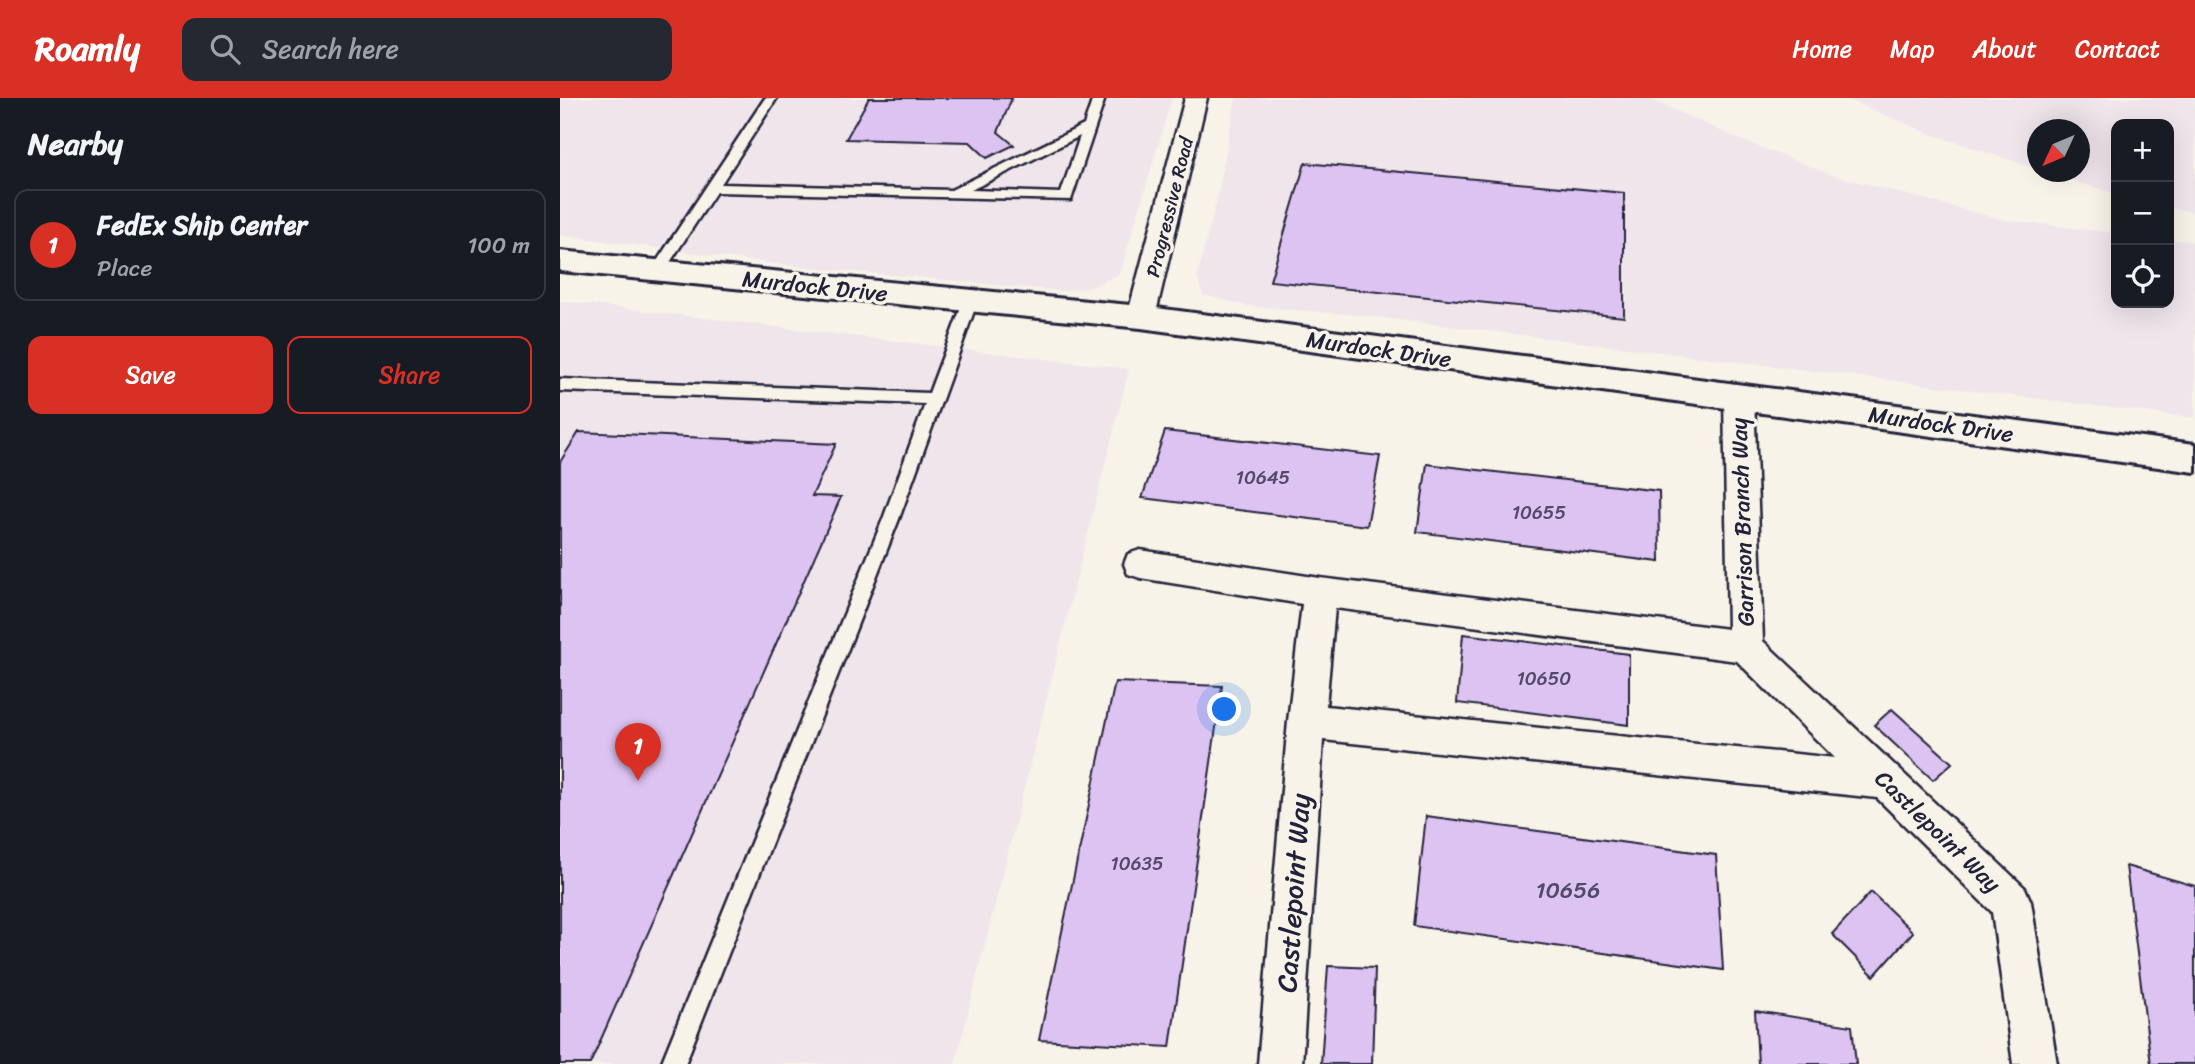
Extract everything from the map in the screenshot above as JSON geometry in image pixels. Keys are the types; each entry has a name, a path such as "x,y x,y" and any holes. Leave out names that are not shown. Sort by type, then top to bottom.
{"main road":[{"name":"Murdock Drive","path":"564,266 659,270 1141,317 2195,458"}],"street":[{"name":"Progressive Road","path":"1141,317 1196,98"},
{"name":"Garrison Branch Way","path":"1739,397 1746,646"},
{"path":"1140,564 1320,592 1746,646"},
{"name":"Castlepoint Way","path":"1280,1064 1306,721 1320,592"},
{"name":"Castlepoint Way","path":"1746,646 2011,902 2035,1064"},
{"path":"1306,721 1885,781"}],"lane":[{"path":"659,270 771,98"},
{"path":"712,188 1066,197 1099,98"},
{"path":"952,194 1089,127"},
{"path":"673,1064 891,519 971,300"},
{"path":"560,385 934,400"}],"shaded area":[{"path":"560,98 1172,98 1120,274 1088,288 1061,291 776,264 560,235"},
{"path":"1236,98 1648,98 1736,138 1835,176 2004,220 2111,232 2111,308 2174,308 2174,240 2195,242 2195,418 1368,316 1249,306 1203,295 1197,276 1217,199"},
{"path":"1844,98 2195,98 2195,212 2174,209 2174,119 2111,119 2111,192 2078,182 2090,182 2090,119 2027,119 2027,166 1931,134"},
{"path":"560,301 1129,369 955,1064 560,1064"}],"building":[{"path":"869,98 1012,98 998,132 1014,145 987,158 970,142 846,139"},
{"path":"1305,163 1624,193 1624,317 1270,281"},
{"path":"1165,431 1380,456 1367,526 1142,498"},
{"path":"579,432 836,444 812,496 841,497 590,1064 560,1064 560,462"},
{"path":"1427,464 1659,491 1660,562 1417,532"},
{"path":"1463,634 1629,654 1629,725 1457,703"},
{"path":"1115,682 1222,686 1170,1047 1039,1040"},
{"path":"1892,709 1952,763 1933,780 1874,725"},
{"path":"1426,816 1716,855 1723,970 1414,926"},
{"path":"2126,866 2195,886 2195,1064 2151,1064"},
{"path":"1871,892 1913,932 1874,976 1832,934"},
{"path":"1328,966 1375,968 1372,1064 1321,1064"},
{"path":"1755,1011 1852,1026 1856,1064 1758,1064"}],"place":[{"name":"FedEx Ship Center","path":"638,781"}]}
